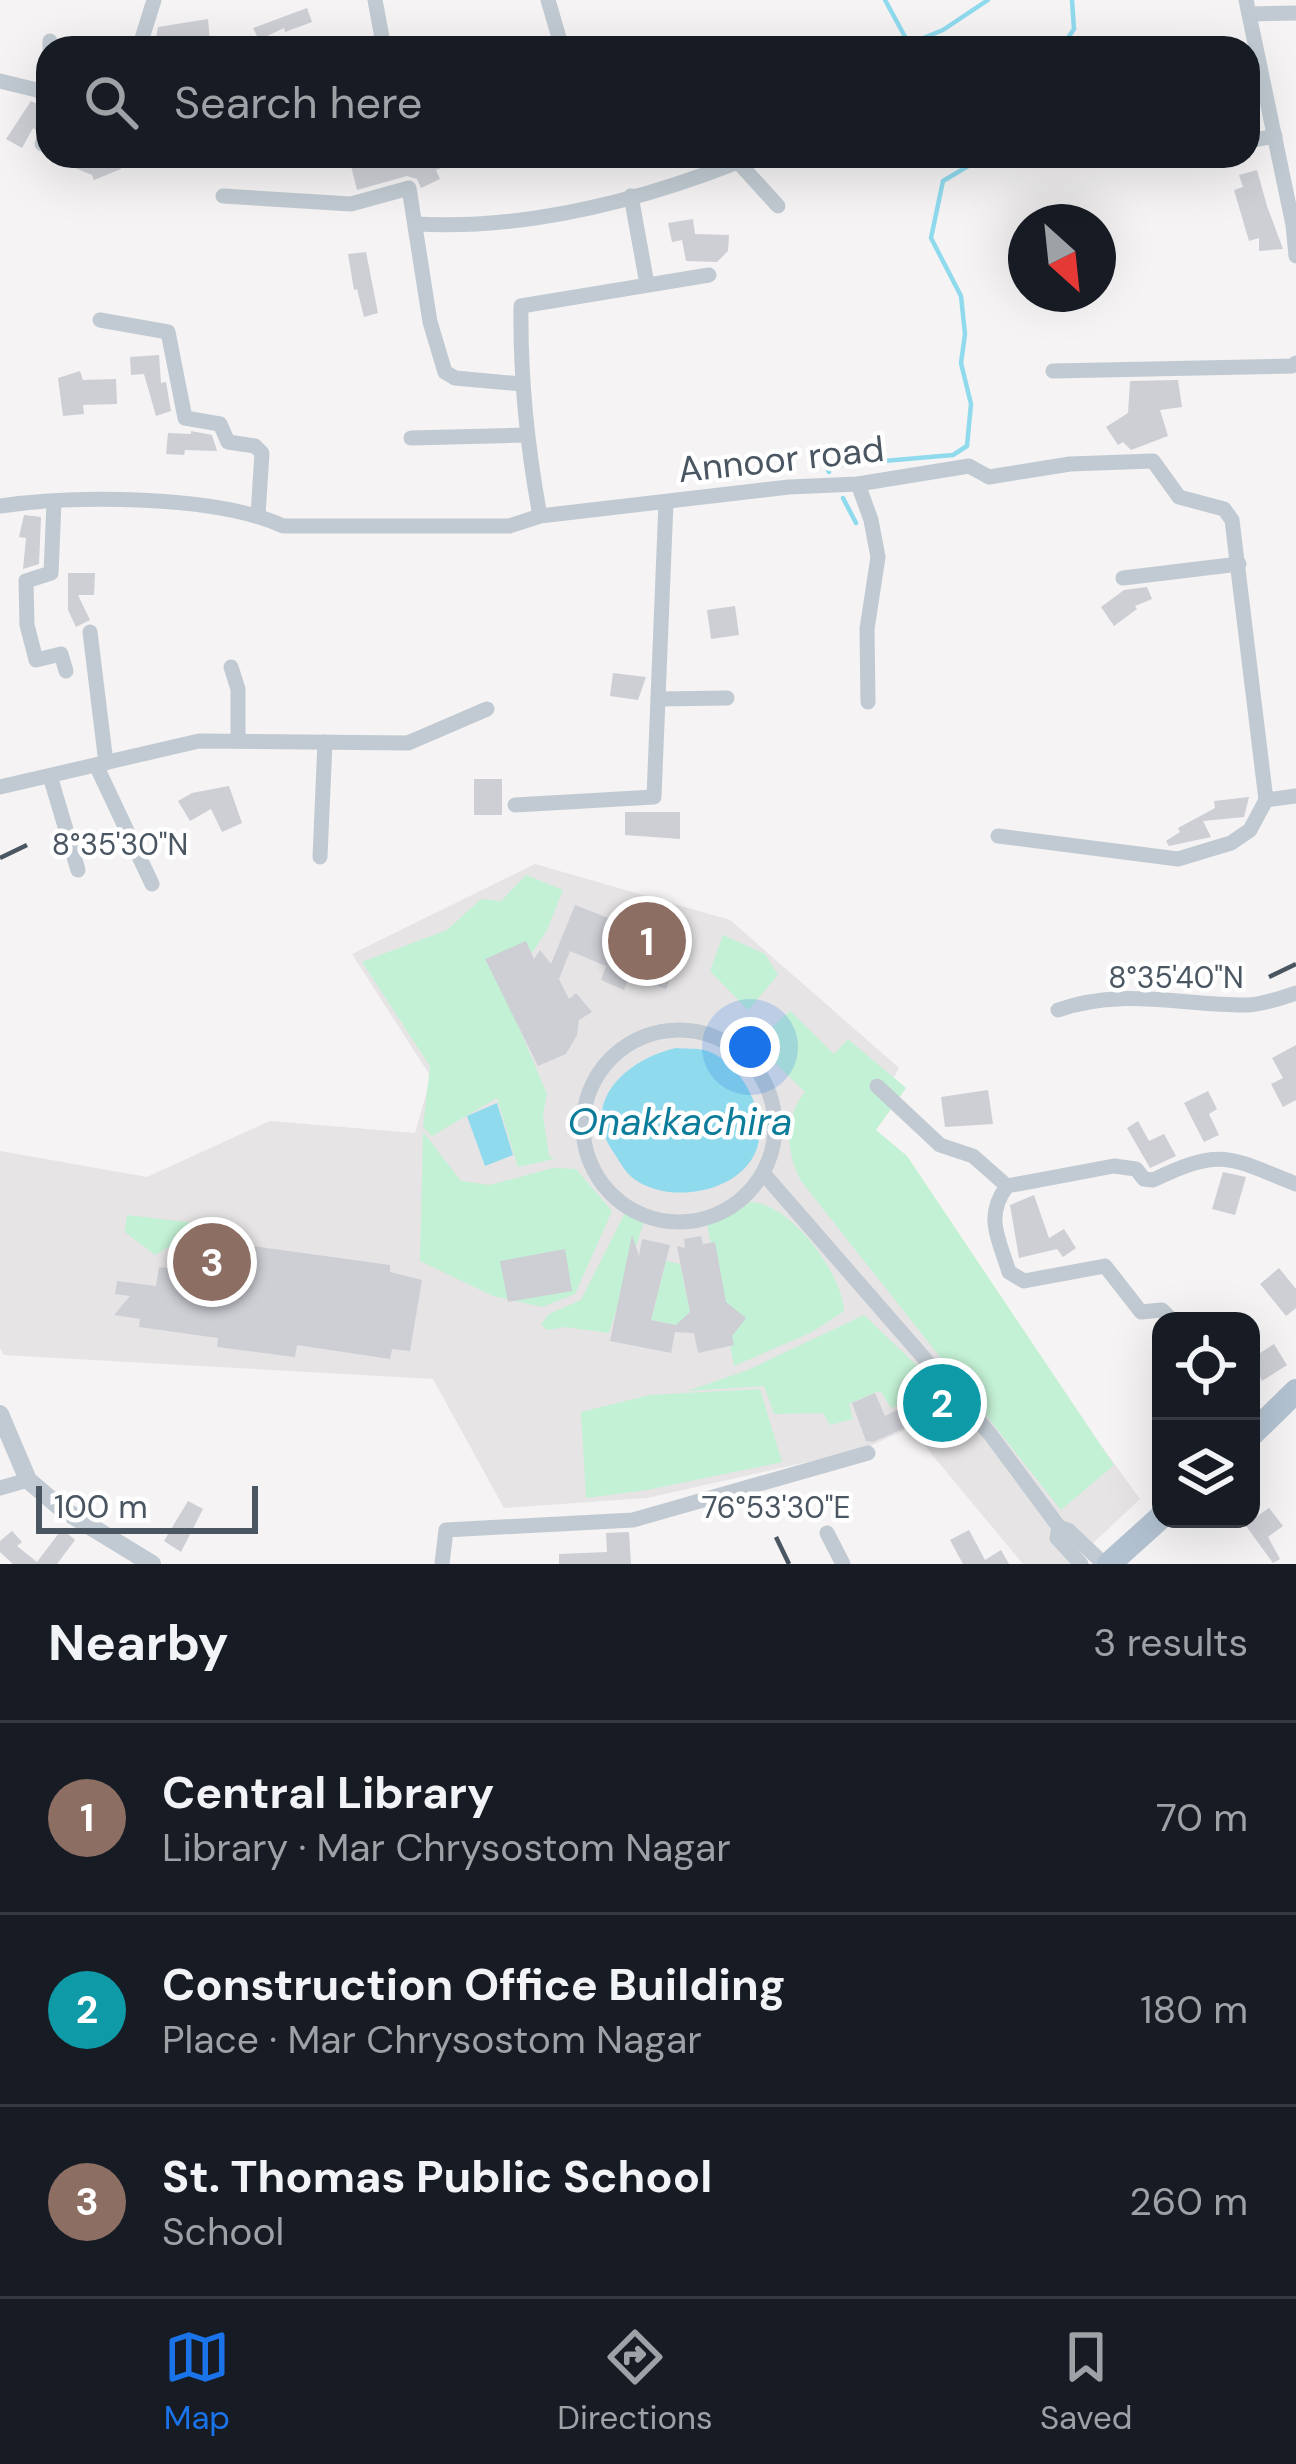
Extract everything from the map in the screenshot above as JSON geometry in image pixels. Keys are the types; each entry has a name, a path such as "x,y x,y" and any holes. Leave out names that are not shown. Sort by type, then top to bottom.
{"main road":[{"path":"1260,1425 1296,1391"},
{"path":"1106,1564 1152,1525"}],"street":[{"path":"143,36 154,0"},
{"path":"375,0 382,36"},
{"path":"548,0 558,36"},
{"path":"1247,7 1296,13"},
{"path":"0,82 36,93"},
{"path":"1260,101 1275,136 1295,225 1296,256"},
{"path":"1260,139 1275,136"},
{"path":"416,224 532,221 719,168"},
{"path":"743,168 778,206"},
{"path":"223,196 351,204 409,188 430,322 445,372 455,378 522,384"},
{"path":"631,196 647,284"},
{"path":"540,516 526,435 521,306 710,275"},
{"path":"100,320 168,332 185,418 220,424 227,442 255,446 262,453 258,514"},
{"path":"1053,371 1296,363"},
{"path":"411,438 526,435"},
{"name":"Annoor road","path":"0,506 139,500 258,514 283,526 509,526 540,516 857,484 969,466 989,477 1070,464 1153,461 1179,497 1224,509 1232,520 1266,800"},
{"path":"857,484 878,557 867,628 868,702"},
{"path":"54,502 51,573 26,581 27,626 36,660 61,654 66,671"},
{"path":"515,805 654,797 666,502"},
{"path":"1123,578 1239,564"},
{"path":"90,632 101,764 152,884"},
{"path":"231,667 238,689 238,741"},
{"path":"658,699 727,698"},
{"path":"0,787 199,741 408,742 487,709"},
{"path":"320,857 325,742"},
{"path":"50,776 78,870"},
{"path":"998,836 1178,859 1231,843 1250,830 1266,800 1296,796"},
{"path":"1058,1010 1077,1003 1142,996 1253,1005 1296,993"},
{"path":"686,1030 714,1036 748,1059 770,1093 776,1120 773,1148 763,1173 748,1194 703,1220 651,1220 628,1209 605,1191 586,1153 583,1111 592,1083 608,1060 631,1042 657,1032 686,1030"},
{"path":"877,1086 940,1145 973,1156 1007,1186"},
{"path":"1007,1186 1114,1166 1136,1169 1144,1179 1153,1180 1207,1157 1244,1163 1296,1184"},
{"path":"763,1173 990,1434 1059,1527 1106,1564"},
{"path":"1007,1186 992,1214 1015,1279 1105,1266 1141,1312 1152,1313"},
{"path":"0,1414 28,1480 62,1509 152,1564"},
{"path":"442,1564 446,1530 633,1520 868,1453"},
{"path":"0,1488 28,1480"},
{"path":"1059,1527 1058,1538 1081,1564"},
{"path":"826,1533 844,1564"}],"shaded area":[{"path":"535,864 730,920 899,1068 869,1126 1140,1499 1071,1564 1023,1564 910,1428 861,1450 647,1498 504,1508 433,1379 4,1355 0,1348 0,1151 147,1177 270,1121 415,1133 431,1077 352,954"}],"green space":[{"path":"526,875 563,890 547,930 532,953 526,942 503,990 547,1094 543,1115 549,1156 554,1159 518,1167 497,1098 432,1136 423,1127 430,1066 362,962 447,930 481,899 501,901"},
{"path":"723,935 765,954 778,975 748,1010 710,971"},
{"path":"790,1011 834,1054 848,1039 906,1088 876,1130 907,1156 1114,1465 1061,1510 801,1181 789,1136 793,1114 805,1092 755,1043"},
{"path":"423,1132 461,1181 490,1185 553,1168 576,1169 612,1211 575,1294 542,1307 493,1296 420,1261"},
{"path":"751,1202 782,1215 812,1243 834,1278 844,1311 812,1332 734,1366 707,1223"},
{"path":"627,1209 645,1218 609,1333 565,1327 548,1330 541,1325 549,1314 581,1300"},
{"path":"127,1215 228,1227 226,1249 176,1243 155,1255 125,1232"},
{"path":"666,1261 680,1264 690,1312 677,1325 651,1320"},
{"path":"864,1315 938,1386 933,1392 891,1408 881,1392 876,1392 849,1404 853,1419 830,1425 823,1413 774,1414 764,1386 687,1391 748,1370"},
{"path":"760,1389 782,1462 586,1498 581,1412 650,1395"}],"water":[{"name":"Onakkachira","path":"676,1048 701,1049 731,1066 751,1094 760,1126 753,1157 744,1169 716,1186 683,1193 651,1188 624,1169 604,1134 602,1117 605,1100 625,1073"},
{"path":"497,1103 513,1155 485,1166 467,1116"}],"building":[{"path":"307,8 312,22 267,36 257,36 253,28"},
{"path":"208,19 209,36 156,36 158,27"},
{"path":"31,101 36,103 36,130 22,148 6,139"},
{"path":"75,168 121,169 94,180"},
{"path":"352,168 441,168 436,170 440,179 421,188 417,179 407,176 357,190"},
{"path":"1257,170 1283,249 1259,251 1259,238 1249,241 1234,190 1243,187 1239,175"},
{"path":"693,219 695,234 729,235 728,251 717,262 686,261 682,240 672,242 668,223"},
{"path":"366,252 378,313 364,317 348,254"},
{"path":"159,355 161,383 166,382 171,411 156,416 144,374 131,375 130,357"},
{"path":"80,371 83,380 116,379 117,404 83,405 84,414 63,416 58,378"},
{"path":"1178,380 1182,407 1160,410 1168,436 1131,450 1123,442 1118,445 1106,427 1128,413 1130,381"},
{"path":"168,433 212,435 217,451 166,454"},
{"path":"24,515 41,517 39,564 23,569 26,538 19,537"},
{"path":"68,573 95,573 94,595 78,595 90,620 76,627 68,610"},
{"path":"1147,587 1152,599 1135,606 1114,626 1101,607 1124,590"},
{"path":"735,606 739,635 711,639 707,610"},
{"path":"613,673 646,677 638,700 610,696"},
{"path":"474,779 502,779 502,815 474,815"},
{"path":"229,786 242,823 222,832 211,809 190,821 178,801 192,793"},
{"path":"1249,797 1244,817 1203,821 1211,837 1169,846 1166,841 1180,832 1178,828 1215,808 1214,801"},
{"path":"625,812 680,812 680,839 625,835"},
{"path":"575,905 683,947 666,989 628,980 624,990 601,980 606,966 570,951 559,979 569,999 576,993 592,1012 579,1020 566,1054 538,1066 485,959 526,941 534,959 540,950 551,964"},
{"path":"1296,1045 1296,1100 1283,1107 1271,1084 1283,1078 1272,1058"},
{"path":"988,1090 993,1124 945,1127 941,1097"},
{"path":"1208,1091 1217,1109 1209,1114 1219,1135 1204,1142 1184,1103"},
{"path":"1138,1121 1149,1141 1164,1134 1176,1156 1150,1168 1127,1128"},
{"path":"1223,1172 1246,1177 1235,1215 1212,1209"},
{"path":"1034,1195 1049,1238 1064,1229 1076,1248 1063,1257 1057,1249 1019,1258 1010,1205"},
{"path":"632,1235 639,1256 642,1239 670,1245 651,1320 676,1325 690,1312 677,1246 685,1248 684,1239 701,1236 703,1244 715,1242 726,1302 746,1318 732,1336 734,1345 698,1353 694,1333 675,1332 671,1353 610,1341"},
{"path":"231,1243 390,1265 390,1272 422,1280 410,1351 392,1349 390,1359 297,1345 295,1357 217,1347 218,1338 139,1327 140,1319 114,1315 130,1296 115,1294 117,1281 156,1286 159,1267 226,1276"},
{"path":"565,1249 572,1291 508,1302 500,1261"},
{"path":"1279,1268 1296,1289 1296,1308 1286,1316 1260,1284"},
{"path":"1274,1344 1287,1365 1262,1381 1260,1353"},
{"path":"875,1393 885,1416 908,1405 916,1423 866,1441 852,1403"},
{"path":"188,1501 203,1509 181,1552 164,1541"},
{"path":"1269,1508 1283,1526 1268,1537 1280,1559 1273,1563 1248,1528 1260,1528 1260,1514"},
{"path":"62,1529 75,1540 57,1564 13,1564 0,1552 0,1541 12,1531 22,1542 17,1546 37,1562"},
{"path":"969,1530 985,1560 1001,1550 1009,1564 963,1564 950,1540"},
{"path":"629,1532 631,1564 559,1564 559,1554 607,1552 606,1533"}],"waterway":[{"path":"885,0 905,36"},
{"path":"928,36 988,0"},
{"path":"1069,36 1074,29 1072,0"},
{"path":"829,472 826,466 953,455 967,446 971,404 961,363 965,334 961,296 931,238 943,181 965,168"},
{"path":"843,498 856,523"}],"place":[{"name":"Central Library","path":"647,941"},
{"name":"St. Thomas Public School","path":"212,1262"},
{"name":"Construction Office Building","path":"942,1403"}]}
